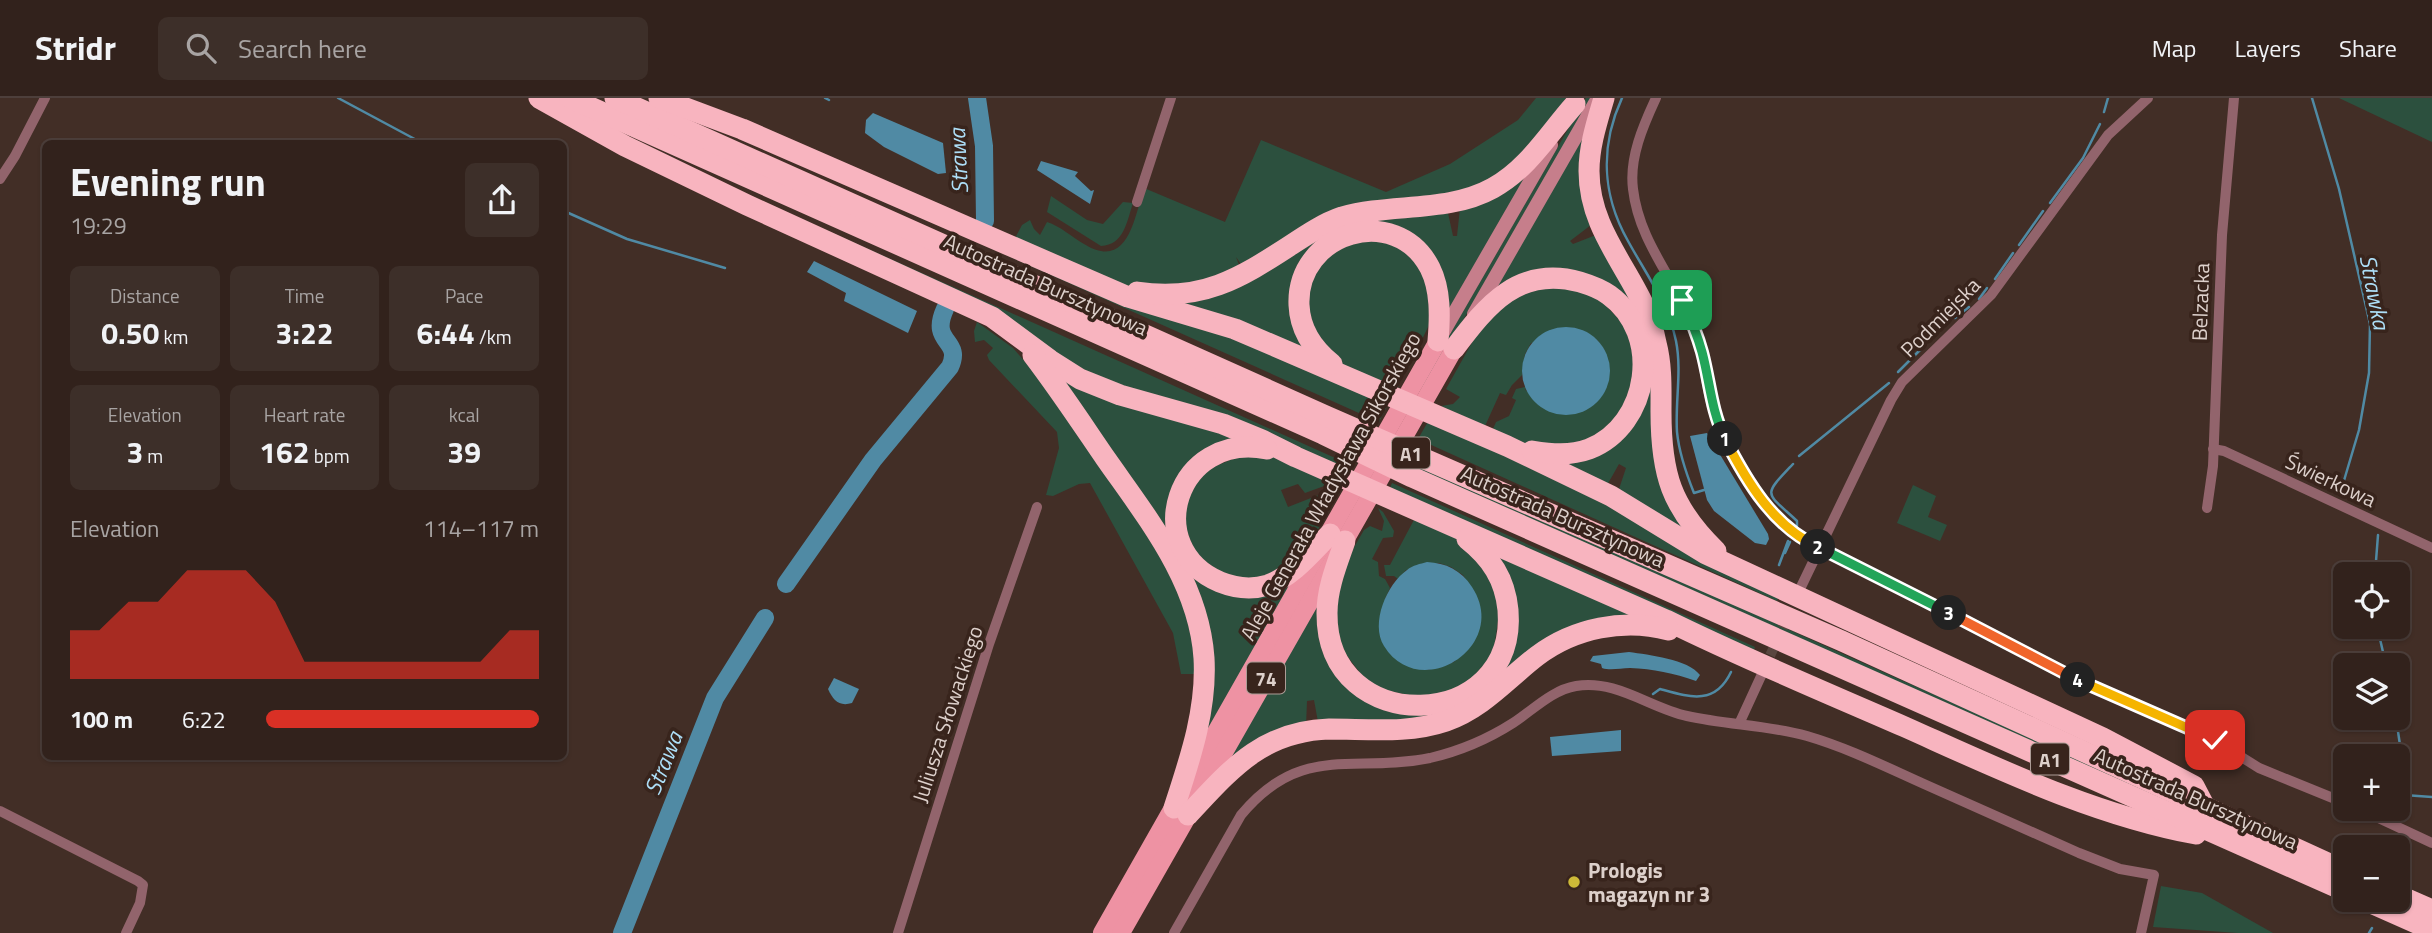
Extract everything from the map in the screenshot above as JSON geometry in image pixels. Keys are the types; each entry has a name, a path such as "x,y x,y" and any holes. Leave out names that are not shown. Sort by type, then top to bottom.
{"highway":[{"path":"539,98 625,146 747,205 992,317 1050,360 1095,385 1230,427 2019,777 2120,816 2167,829 2228,840"},
{"name":"Autostrada Bursztynowa","path":"570,98 1323,434 1412,477 2333,886"},
{"name":"Autostrada Bursztynowa","path":"615,98 1300,405 1842,641 2333,866"},
{"path":"659,98 754,134 1088,280 1147,304 1235,329 1507,446 1611,496 1706,554 2103,738 2194,786 2206,809"},
{"path":"1604,98 1590,153 1592,204 1602,232 1647,313 1657,346 1661,370 1663,451 1670,486 1693,527 1728,561 1749,575"},
{"path":"1088,280 1145,293 1197,293 1237,279 1338,218 1367,211 1415,207 1475,197 1521,169 1577,101"},
{"path":"1354,379 1322,356 1307,337 1299,312 1299,290 1306,269 1318,252 1334,241 1357,232 1380,232 1401,239 1417,250 1430,268 1436,284 1446,345 1501,296 1524,283 1546,278 1571,280 1610,295 1633,323 1644,356 1643,374 1635,403 1616,431 1597,445 1568,454 1549,454 1507,446"},
{"path":"1013,332 1054,383 1130,494 1173,560 1190,598 1203,654 1204,684 1181,811"},
{"path":"1296,457 1262,448 1241,447 1216,453 1201,462 1185,481 1179,495 1176,525 1182,547 1195,564 1213,579 1246,588 1266,585 1292,571 1337,538"},
{"path":"1337,538 1327,615 1330,640 1342,667 1370,694 1393,702 1416,706 1450,701 1475,688 1499,656 1507,635 1507,601 1500,578 1487,556 1461,534 1427,514"},
{"path":"1181,811 1235,765 1275,741 1327,729 1396,730 1446,721 1473,709 1549,648 1566,638 1592,629 1614,625 1655,626 1712,643"},
{"path":"2410,900 2432,910"},
{"path":"2391,912 2432,930"}],"main road":[{"name":"Aleje Generała Władysława Sikorskiego","path":"1102,933 1181,811 1337,538 1426,362 1446,345 1598,98"},
{"name":"Aleje Generała Władysława Sikorskiego","path":"1357,502 1426,398 1446,345 1577,101"},
{"name":"Aleje Generała Władysława Sikorskiego","path":"1121,933 1181,811"}],"street":[{"path":"0,179 46,98"},
{"path":"1137,201 1171,98"},
{"path":"1656,98 1640,137 1632,170 1632,188 1639,221 1695,327 1712,408 1732,453 1751,486 1770,511 1792,532 1819,547 2089,686 2208,736 2259,768 2333,798"},
{"name":"Podmiejska","path":"1800,589 1902,382 1991,295 2108,135 2148,98"},
{"name":"Belzacka","path":"2207,508 2213,449 2222,235 2234,98"},
{"name":"Świerkowa","path":"2213,449 2224,451 2432,548"},
{"name":"Juliusza Słowackiego","path":"898,933 989,644 1037,508"},
{"path":"1739,724 1762,674"},
{"path":"1174,933 1241,815 1278,781 1301,770 1323,765 1406,762 1449,753 1487,738 1557,692 1580,685 1602,685 1686,716 1782,730 1827,743 2079,853 2120,869 2154,875 2141,933"},
{"path":"0,811 123,872 143,885 140,903 127,933"},
{"path":"2385,821 2432,843"}],"green space":[{"path":"1536,98 1566,98 1541,136 1487,185 1382,206 1245,270 1236,257 1241,270 1221,281 1137,288 1117,283 1014,240 1022,225 1030,220 1040,235 1047,222 1099,251 1111,251 1127,238 1144,188 1225,222 1261,140 1386,192 1450,164 1518,120"},
{"path":"1586,98 1591,98 1424,388 1420,386"},
{"path":"2339,98 2432,98 2432,142"},
{"path":"1593,117 1583,171 1591,225 1570,241 1573,244 1596,235 1633,296 1645,322 1656,370 1656,440 1661,475 1678,512 1702,544 1621,495 1618,492 1626,468 1619,464 1606,487 1551,462 1594,454 1624,433 1643,405 1650,372 1645,338 1630,308 1604,285 1561,272 1522,277 1490,299"},
{"path":"1534,164 1444,319 1407,235 1316,245 1305,350 1158,302 1353,222 1448,213 1453,236 1457,236 1460,208"},
{"path":"823,173 1390,401 1379,422"},
{"path":"1051,196 1087,220 1103,224 1123,202 1133,203 1120,237 1109,245 1101,246 1047,212"},
{"path":"826,230 1353,466 1349,473 1113,387"},
{"path":"1377,239 1406,250 1427,275 1430,323 1407,370 1396,365 1394,375 1399,386 1396,390 1340,364 1317,343 1304,298 1312,273 1340,244"},
{"path":"1551,284 1595,294 1629,330 1636,379 1614,424 1579,445 1522,444 1493,429 1496,422 1509,416 1516,400 1512,398 1516,389 1525,387 1526,391 1605,351 1588,333 1531,343 1525,354 1522,375 1506,395 1500,393 1485,426 1441,406 1453,404 1460,397 1446,389 1479,330 1502,303"},
{"path":"977,322 1013,348 1034,372 1154,544 1170,572 1191,627 1198,674 1181,674 1173,633 1090,483 1079,484 1053,496 1046,495 1059,448 1057,432 989,360 987,355 993,348 984,340 975,342"},
{"path":"1066,375 1239,437 1171,507 1212,585 1302,569 1197,752 1204,633 1061,386"},
{"path":"1430,418 1563,480 1779,596 1777,601 1418,439"},
{"path":"1255,450 1305,466 1337,485 1327,485 1305,493 1298,484 1281,490 1288,507 1334,489 1339,490 1327,492 1319,500 1329,506 1320,526 1307,545 1283,568 1269,576 1234,581 1196,555 1185,526 1185,502 1201,472"},
{"path":"1407,458 1901,680 2145,786 2333,880 1403,464"},
{"path":"1392,483 1755,647 1752,655 1389,490"},
{"path":"1913,485 1936,496 1928,517 1947,525 1940,541 1897,523"},
{"path":"1378,508 1394,531 1393,537 1383,538 1372,559 1378,562 1379,576 1385,579 1390,588 1385,599 1428,670 1454,662 1481,623 1478,599 1463,575 1451,567 1439,563 1406,570 1398,579 1386,576 1384,565 1390,565 1416,516 1441,527 1484,560 1501,601 1493,654 1467,684 1427,699 1371,687 1338,644 1336,590 1364,530 1370,526 1382,531 1384,521"},
{"path":"1493,553 1650,620 1611,620 1437,719 1318,722 1314,700 1307,701 1306,726 1226,762 1323,593 1326,649 1411,712 1503,660"},
{"path":"2161,886 2202,893 2273,933 2153,927"}],"water":[{"path":"873,113 943,143 946,173 938,174 884,147 865,133 866,120"},
{"path":"1041,161 1078,172 1075,176 1091,191 1094,190 1090,204 1037,170"},
{"path":"814,261 917,311 908,333 844,301 846,293 807,272"},
{"path":"1566,327 1583,330 1597,340 1607,354 1610,371 1607,388 1597,402 1583,412 1566,415 1549,412 1535,402 1525,388 1522,371 1525,354 1535,340 1549,330"},
{"path":"1707,433 1768,534 1766,545 1755,543 1714,511 1707,500 1690,436"},
{"path":"1427,562 1452,568 1468,581 1481,609 1480,629 1471,647 1456,660 1438,668 1418,670 1400,663 1384,646 1379,626 1383,605 1393,585 1409,568"},
{"path":"1629,652 1678,661 1700,675 1696,681 1647,669 1605,669 1601,664 1590,661 1593,656"},
{"path":"834,678 859,689 852,703 837,702 832,696 828,689"},
{"path":"1621,730 1621,751 1552,756 1550,737"}],"waterway":[{"path":"338,98 417,140"},
{"path":"825,98 829,100"},
{"name":"Strawa","path":"977,98 984,146 985,221"},
{"path":"1622,98 1607,152 1609,188 1619,224 1662,301 1672,327 1678,364 1679,448 1694,493 1704,490"},
{"path":"2104,112 2108,98"},
{"name":"Strawka","path":"2312,98 2339,189 2370,324 2369,373 2359,430 2340,494"},
{"path":"2050,203 2083,158 2100,124"},
{"path":"2019,245 2043,211"},
{"path":"567,212 627,239 725,268"},
{"path":"1995,279 2013,253"},
{"path":"1979,299 1987,288"},
{"path":"1955,318 1969,307"},
{"name":"Strawa","path":"786,584 873,460 950,367 952,351 941,329 945,309"},
{"path":"1898,372 1922,348"},
{"path":"1799,456 1889,383"},
{"path":"1793,464 1776,483 1771,494 1797,521 1797,526"},
{"name":"Strawka","path":"2376,562 2378,535"},
{"path":"1779,565 1788,541"},
{"path":"1785,553 1790,542"},
{"name":"Strawa","path":"622,933 715,698 765,618"},
{"name":"Strawka","path":"2380,639 2383,653"},
{"path":"1653,694 1660,689 1691,696 1709,694 1725,683 1731,672"},
{"name":"Strawka","path":"2398,730 2400,744"},
{"path":"2410,795 2432,797"},
{"name":"Strawka","path":"2369,933 2372,928"}],"tunnel":[{"path":"1764,669 1789,614"}],"place":[{"name":"Prologis magazyn nr 3","path":"1574,882"}],"route":[{"path":"1682,300 1695,327 1718,426 1751,486 1770,511 1792,532 2089,686 2215,740"}]}
